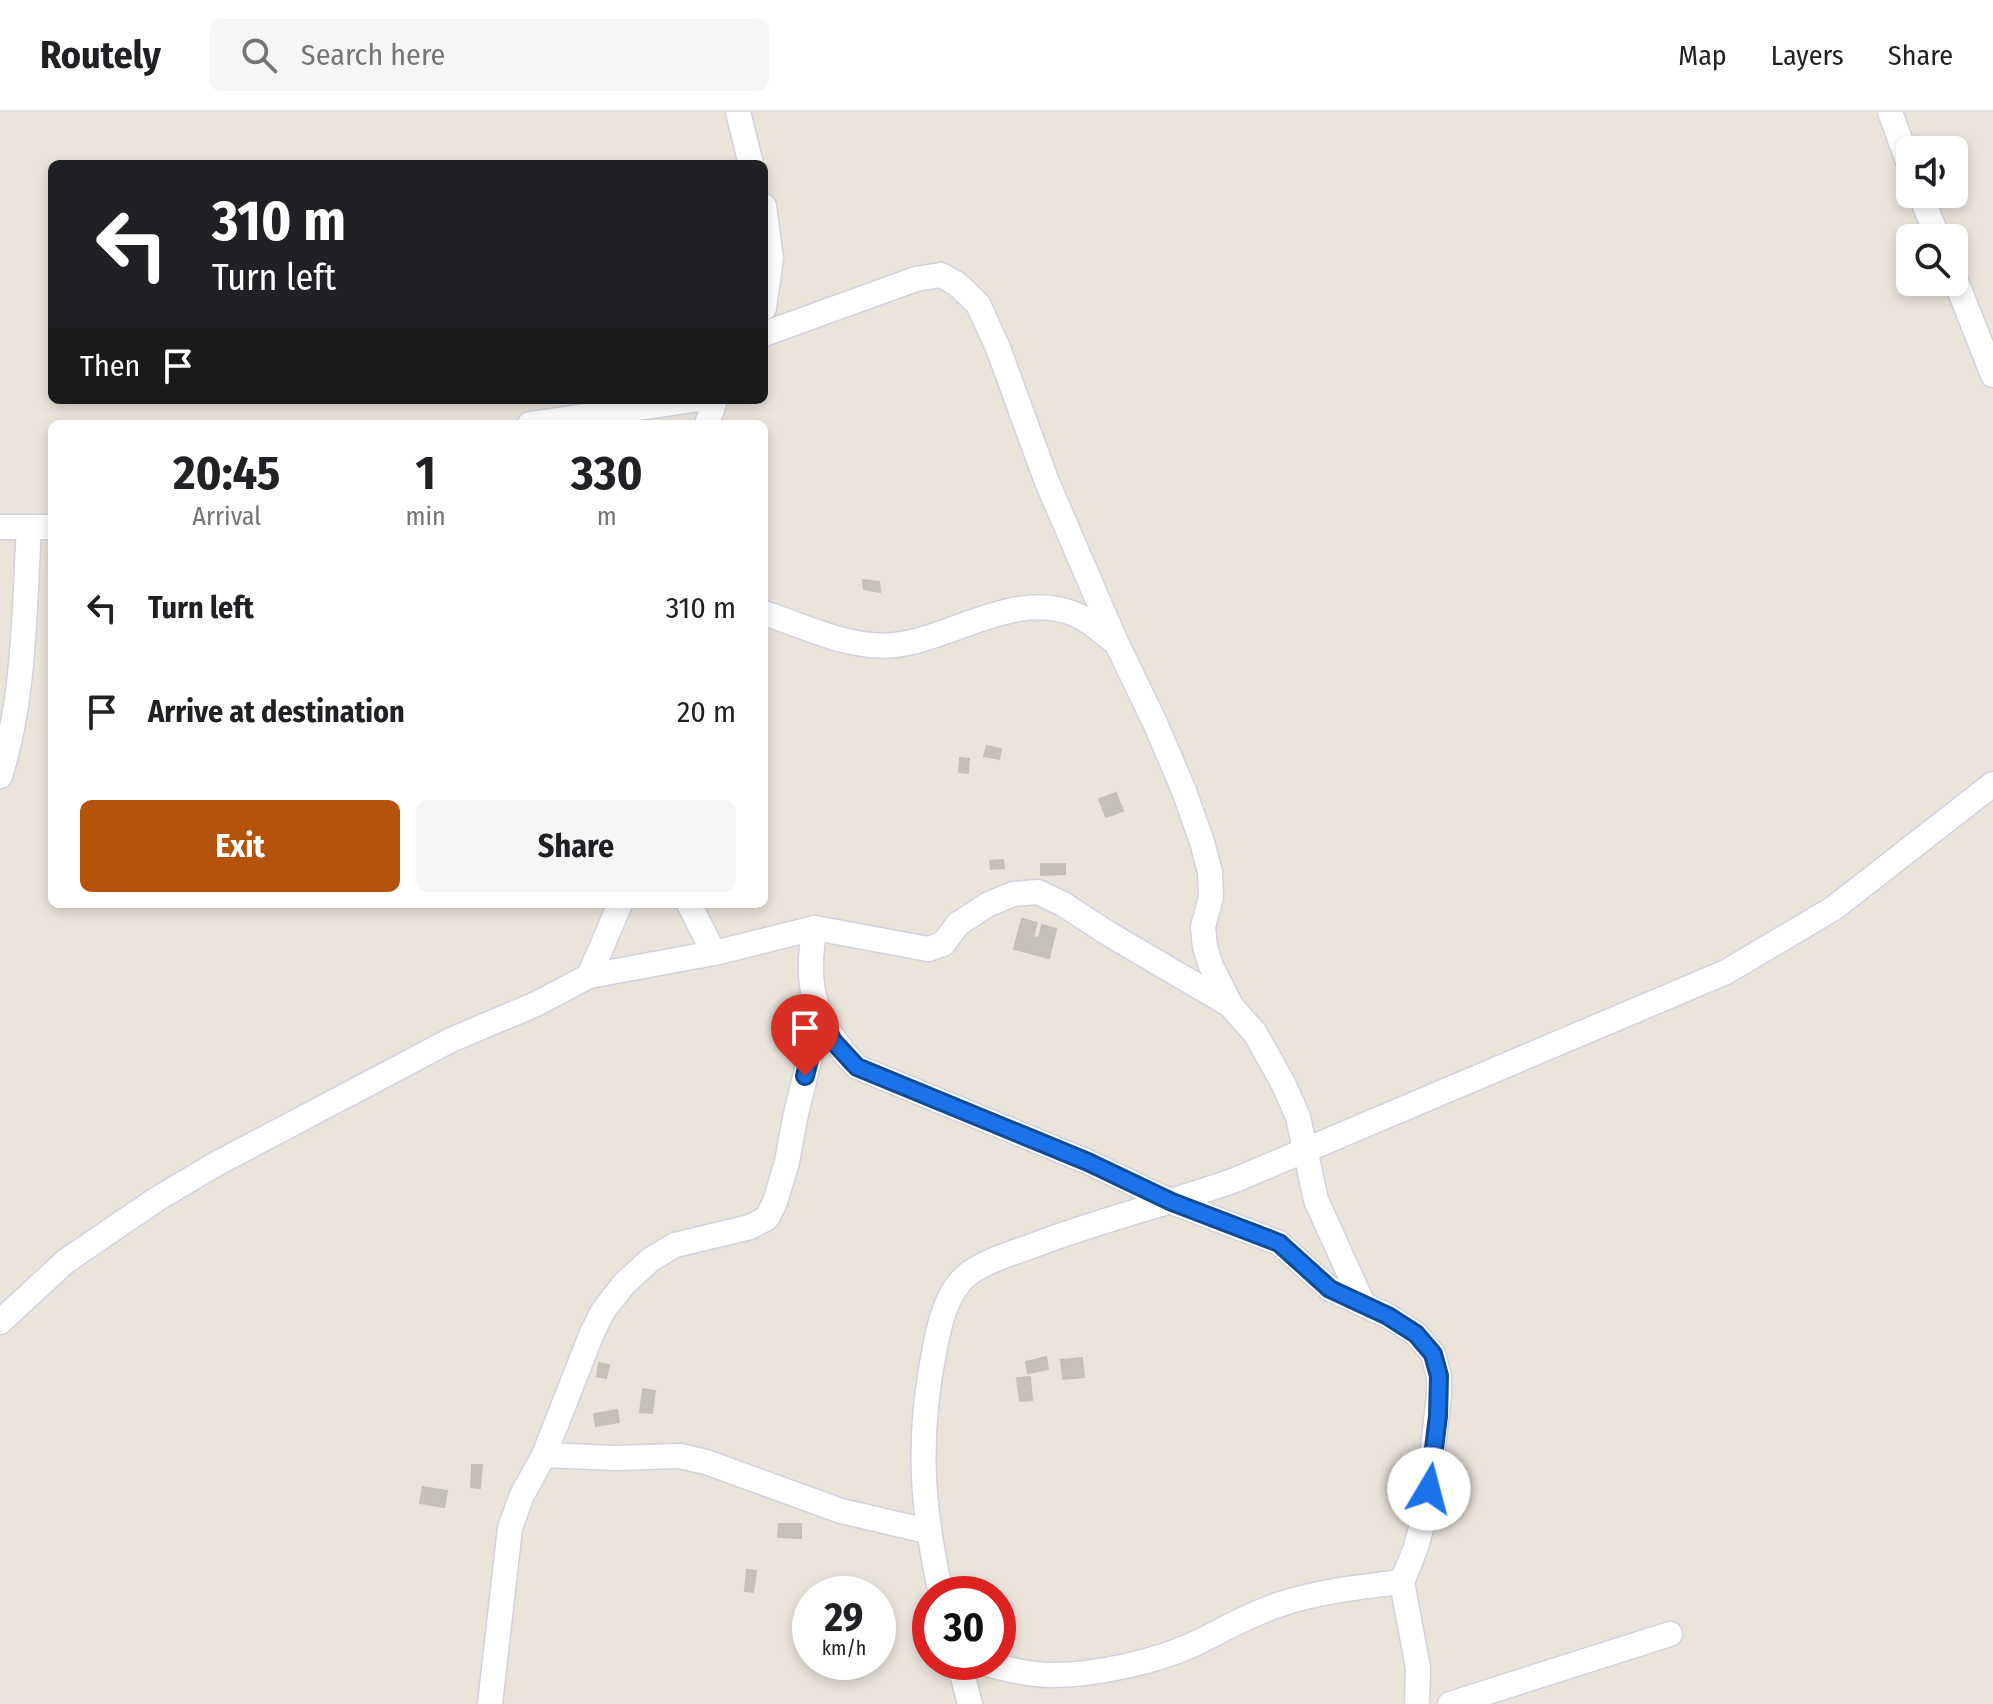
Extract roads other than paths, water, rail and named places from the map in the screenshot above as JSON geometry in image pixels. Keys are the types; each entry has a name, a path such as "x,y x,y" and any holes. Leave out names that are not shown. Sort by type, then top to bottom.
{"street":[{"path":"738,112 750,160"},
{"path":"1890,112 1899,136"},
{"path":"768,236 771,258 768,279"},
{"path":"768,333 916,279 941,275 957,284 978,304 998,348 1047,482 1116,642 1156,725 1202,842 1210,872 1211,897 1203,927 1211,966 1231,1006 1255,1033 1271,1060 1298,1117 1316,1200 1363,1304"},
{"path":"1962,296 1993,375"},
{"path":"557,420 666,404"},
{"path":"0,527 40,528 10,745 0,776"},
{"path":"768,614 860,644 896,645 1013,609 1047,607 1079,615 1116,642"},
{"path":"937,1576 927,1531 922,1466 925,1398 949,1298 969,1273 1072,1230 1172,1202 1235,1180 1726,972 1834,908 1993,784"},
{"path":"0,1322 66,1261 157,1199 216,1164 451,1040 536,1004 589,976 714,953 815,928 928,949 943,944 958,924 987,905 1013,894 1038,892 1231,1006"},
{"path":"589,976 618,908"},
{"path":"691,908 714,953"},
{"path":"815,928 809,953 811,979 820,1016 833,1041 857,1067 1088,1162 1172,1202 1279,1243 1330,1289 1416,1334 1433,1354 1439,1376 1436,1437 1426,1510 1402,1582 1418,1668 1417,1704"},
{"path":"490,1704 510,1528 522,1495 544,1455 592,1333 603,1311 624,1284 650,1260 675,1245 750,1227 767,1218 787,1162 820,1016"},
{"path":"544,1455 602,1458 680,1456 706,1462 841,1511 927,1531"},
{"path":"1016,1671 1053,1675 1148,1660 1189,1647 1251,1615 1283,1603 1319,1594 1402,1582"},
{"path":"1450,1704 1670,1634"},
{"path":"964,1680 970,1704"}]}
